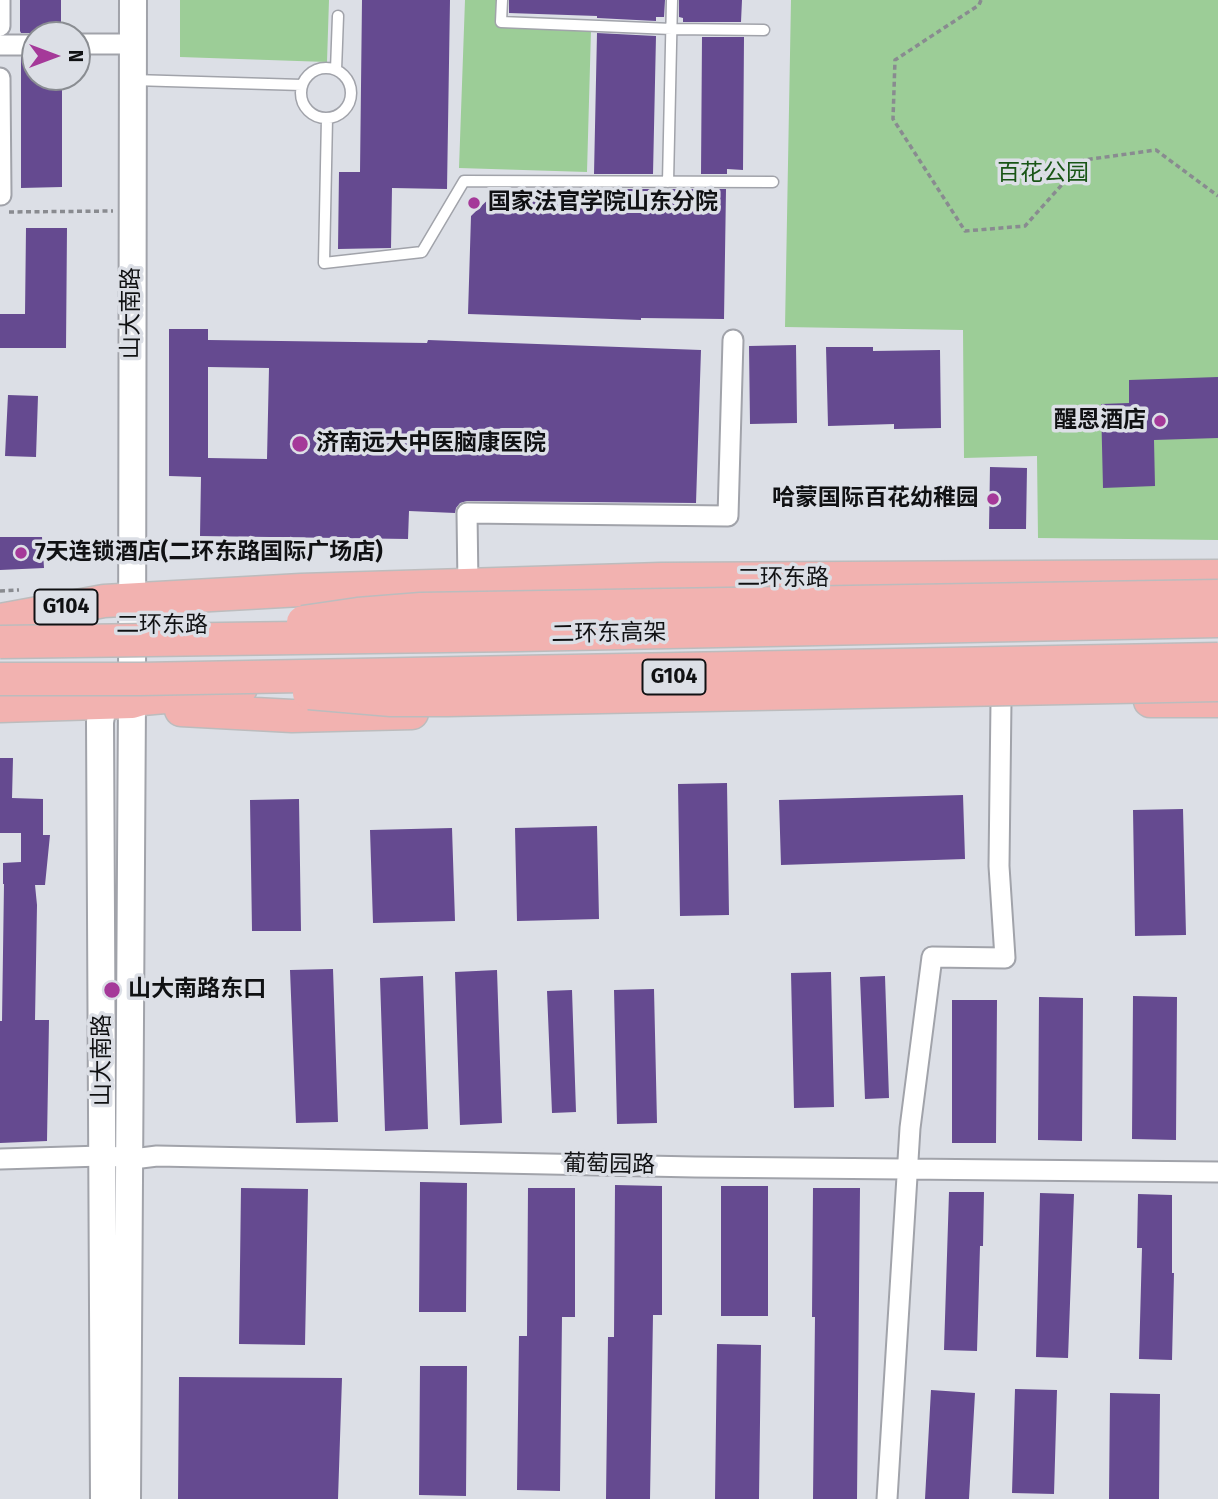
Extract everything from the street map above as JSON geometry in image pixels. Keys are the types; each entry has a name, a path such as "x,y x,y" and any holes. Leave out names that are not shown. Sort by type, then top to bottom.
{"highway":[{"name":"二环东路","path":"0,626 136,622 269,592 348,588 661,579 1218,576"},
{"name":"二环东路","path":"283,623 348,588"},
{"name":"二环东路","path":"269,592 354,624"},
{"path":"136,622 358,614 421,609 1218,596"},
{"name":"二环东路","path":"0,620 91,603 160,629 283,623 354,624 1218,608"},
{"name":"二环东高架","path":"0,642 136,622 533,635 1218,621"},
{"name":"二环东高架","path":"0,680 125,695 1218,659"},
{"name":"G104","path":"0,706 125,695 142,699 268,684 1218,668"},
{"path":"511,680 570,709"},
{"path":"292,716 360,682"},
{"path":"125,695 391,700 1218,685"},
{"name":"G104","path":"125,695 142,707 292,716 882,701 1218,701"}],"main road":[{"name":"山大南路","path":"127,1499 129,1157 125,695 136,622 133,0"},
{"name":"山大南路","path":"104,1499 100,722 125,695"}],"street":[{"path":"0,0 0,26"},
{"path":"91,44 133,44"},
{"path":"0,45 21,45"},
{"path":"0,78 1,204"},
{"path":"468,585 467,513 728,516 733,340"},
{"path":"887,1499 910,1128 932,957 1005,958 999,866 1001,701"},
{"name":"葡萄园路","path":"0,1159 102,1156 1218,1172"}],"lane":[{"path":"502,0 501,22 764,30"},
{"path":"667,182 672,0"},
{"path":"337,70 338,16"},
{"path":"320,68 337,70 349,81 351,98 343,112 335,117 319,117 306,108 301,93 302,85 312,72 320,68"},
{"path":"133,79 302,85"},
{"path":"327,118 324,263 422,252 464,181 773,182"}],"path":[{"path":"981,0 979,5 895,60 893,119 965,231 1025,226 1084,160 1156,150 1218,196"},
{"path":"1,204 113,211"}],"green space":[{"path":"180,0 329,0 327,62 180,57"},
{"path":"465,0 498,0 497,26 591,30 587,172 459,168"},
{"name":"百花公园","path":"791,0 1218,0 1218,540 1038,538 1037,456 964,458 963,330 785,327"}],"building":[{"path":"20,0 61,0 61,21 21,21 21,33"},
{"path":"362,0 450,0 447,189 392,188 391,248 338,249 339,172 360,172"},
{"path":"509,0 665,0 664,17 656,17 656,21 509,13"},
{"path":"679,0 742,0 741,22 683,22 683,18 679,17"},
{"path":"597,33 656,36 653,174 594,174"},
{"path":"702,37 744,37 743,170 727,169 727,174 701,174"},
{"path":"21,91 62,91 62,187 21,188"},
{"path":"499,189 726,189 724,319 641,320 468,314 471,216"},
{"path":"26,228 67,228 66,348 0,348 0,314 25,314"},
{"path":"169,329 208,329 208,340 427,343 428,340 701,350 696,503 467,501 460,503 455,513 409,511 408,539 200,536 201,477 169,476","holes":["208,367 269,368 267,459 208,458"]},
{"path":"796,345 797,423 750,424 749,346"},
{"path":"826,347 873,347 873,351 940,350 941,428 894,429 894,424 828,426"},
{"name":"醒恩酒店","path":"1218,377 1218,438 1154,440 1155,486 1103,488 1101,404 1129,403 1129,380"},
{"path":"8,395 38,396 36,457 5,456"},
{"path":"990,467 1027,468 1026,529 989,529"},
{"name":"7天连锁酒店(二环东路国际广场店)","path":"0,537 42,537 44,568 0,570"},
{"path":"0,758 13,758 12,798 43,799 43,835 50,835 45,885 35,885 35,1020 49,1020 47,1141 0,1143 3,863 21,862 21,833 0,833"},
{"path":"727,783 729,915 680,916 678,784"},
{"path":"963,795 965,859 781,865 779,800"},
{"path":"299,799 301,931 252,931 250,800"},
{"path":"1183,809 1186,935 1135,936 1133,810"},
{"path":"597,826 599,919 517,921 515,828"},
{"path":"452,828 455,921 373,923 370,830"},
{"path":"333,969 338,1122 296,1123 290,970"},
{"path":"497,970 502,1123 460,1125 455,972"},
{"path":"831,972 834,1107 794,1108 791,973"},
{"path":"423,976 428,1129 385,1131 380,978"},
{"path":"885,976 889,1098 865,1099 860,977"},
{"path":"654,989 657,1123 617,1124 614,990"},
{"path":"572,990 576,1112 552,1113 547,991"},
{"path":"1133,996 1177,997 1176,1140 1132,1139"},
{"path":"1039,997 1083,998 1082,1141 1038,1140"},
{"path":"952,1000 997,1000 996,1143 952,1143"},
{"path":"420,1182 467,1183 466,1312 419,1312"},
{"path":"615,1185 662,1186 662,1315 653,1315 650,1499 606,1499 608,1337 614,1337"},
{"path":"721,1186 768,1186 768,1316 721,1316"},
{"path":"241,1188 308,1189 305,1345 239,1344"},
{"path":"528,1188 575,1188 575,1317 562,1317 560,1491 517,1490 519,1336 527,1336"},
{"path":"813,1188 860,1188 857,1499 813,1499"},
{"path":"949,1192 984,1192 977,1351 944,1350"},
{"path":"1040,1193 1074,1194 1068,1358 1036,1357"},
{"path":"1138,1194 1172,1195 1172,1360 1139,1359 1142,1248 1137,1248"},
{"path":"717,1344 761,1345 759,1499 715,1499"},
{"path":"420,1366 467,1366 466,1496 419,1495"},
{"path":"179,1377 342,1378 338,1499 178,1499"},
{"path":"1015,1389 1057,1390 1054,1494 1012,1493"},
{"path":"931,1390 975,1393 969,1499 925,1499"},
{"path":"1110,1393 1160,1394 1159,1499 1109,1499"}],"place":[{"name":"国家法官学院山东分院","path":"474,203"},
{"name":"醒恩酒店","path":"1160,421"},
{"name":"济南远大中医脑康医院","path":"300,444"},
{"name":"哈蒙国际百花幼稚园","path":"993,499"},
{"name":"7天连锁酒店(二环东路国际广场店)","path":"21,553"},
{"name":"山大南路东口","path":"112,990"}]}
